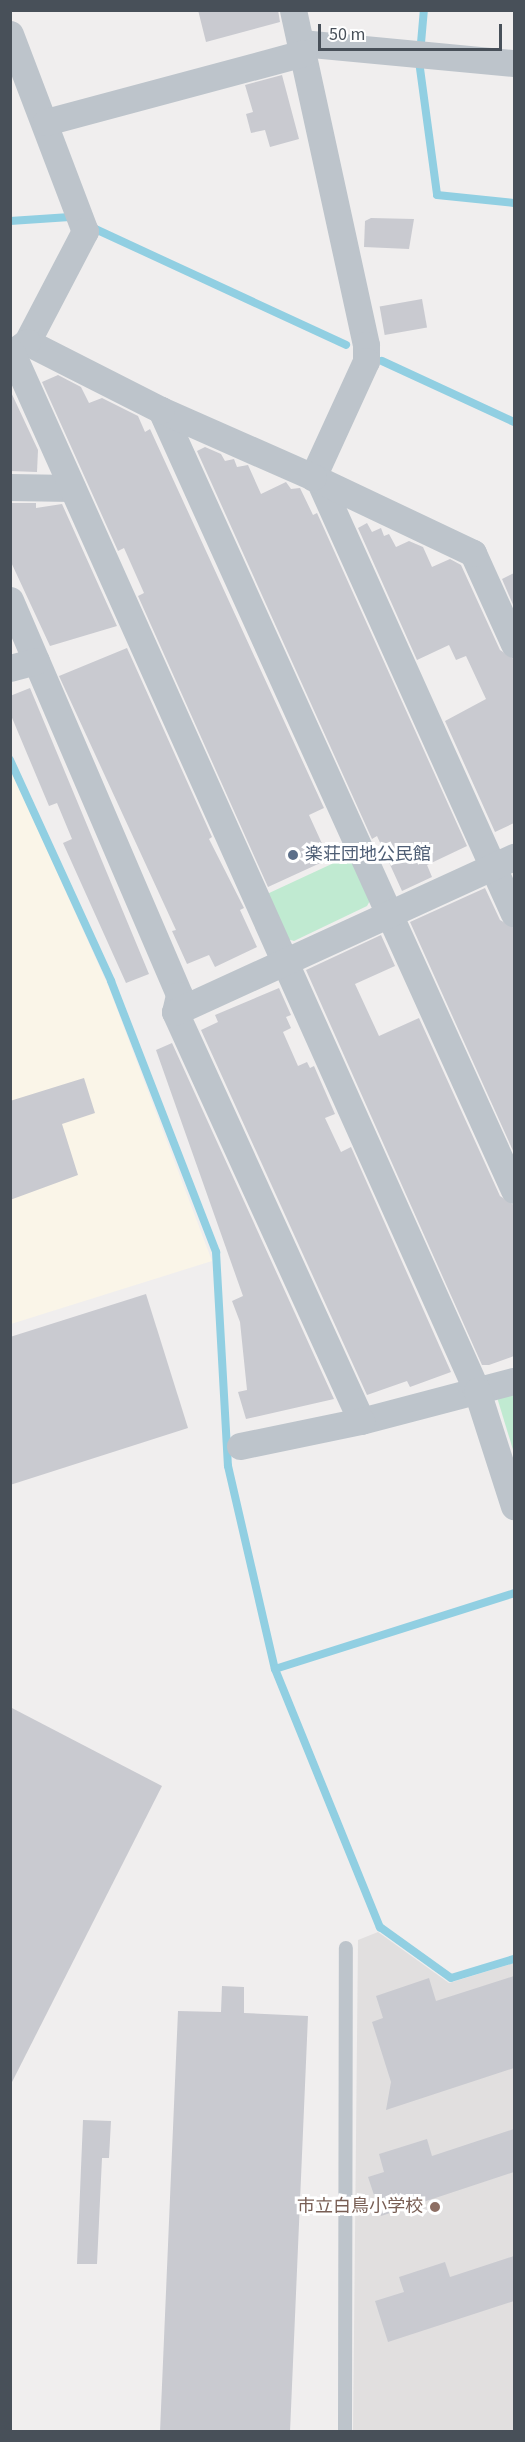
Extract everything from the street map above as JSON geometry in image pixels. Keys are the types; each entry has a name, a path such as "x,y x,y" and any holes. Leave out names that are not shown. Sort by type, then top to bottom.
{"street":[{"path":"293,10 366,345 366,361 316,478 504,862 514,913"},
{"path":"10,34 46,122 85,231 12,354 477,1390 514,1506"},
{"path":"46,122 302,48 514,63"},
{"path":"19,342 161,410 316,478 473,553 514,644"},
{"path":"161,410 514,1191"},
{"path":"10,487 72,488"},
{"path":"10,600 179,995 175,1012 361,1421"},
{"path":"10,668 36,661"},
{"path":"175,1012 504,862"},
{"path":"240,1446 361,1421 514,1381"}],"lane":[{"path":"345,2432 346,1948"}],"shaded area":[{"path":"10,768 109,988 212,1261 11,1324"},
{"name":"市立白鳥小学校","path":"378,1932 449,1983 514,1963 514,2431 353,2432 358,1940"}],"green space":[{"path":"351,855 372,897 367,906 294,941 287,939 267,894"},
{"path":"514,1389 514,1453 496,1394"}],"building":[{"path":"198,10 278,10 280,22 206,42"},
{"path":"282,75 299,139 270,147 265,130 251,133 246,114 253,112 245,85"},
{"path":"371,218 414,219 409,249 364,247 365,221"},
{"path":"422,299 427,328 385,335 380,306"},
{"path":"58,375 81,387 89,403 102,398 138,416 145,432 150,429 324,808 309,815 329,859 268,887 138,596 144,593 124,548 118,551 42,382"},
{"path":"10,390 38,450 37,472 10,471"},
{"path":"205,447 221,454 225,461 234,459 237,467 248,465 261,494 286,482 291,489 300,488 313,515 317,513 467,846 427,865 432,877 402,891 377,836 372,839 197,451"},
{"path":"10,503 36,503 36,508 62,504 117,626 50,646 10,560"},
{"path":"367,523 372,532 381,528 384,536 389,534 396,547 409,541 423,547 432,567 450,559 461,565 500,650 514,659 514,823 495,832 445,721 486,699 466,656 456,660 449,645 417,660 358,528"},
{"path":"514,573 514,607 502,579"},
{"path":"127,648 212,837 209,839 244,908 240,910 257,947 215,967 209,955 187,964 172,931 176,930 59,676"},
{"path":"30,688 149,974 126,983 63,843 72,839 57,803 49,806 10,713 10,696"},
{"path":"485,888 500,920 514,928 514,1153 410,922"},
{"path":"381,935 395,966 355,984 379,1036 419,1018 500,1196 514,1205 514,1356 489,1365 482,1365 306,970"},
{"path":"279,988 291,1015 286,1017 291,1028 283,1032 298,1066 307,1062 310,1068 314,1066 335,1114 325,1118 341,1152 351,1147 451,1372 410,1387 407,1381 367,1395 201,1030 218,1022 215,1015"},
{"path":"172,1043 334,1399 246,1419 238,1392 247,1390 240,1322 232,1301 243,1296 156,1050"},
{"path":"84,1078 95,1113 62,1124 78,1175 10,1200 10,1101"},
{"path":"146,1294 188,1428 10,1485 10,1337"},
{"path":"10,1707 162,1786 10,2086"},
{"path":"514,1976 514,2068 386,2110 391,2082 372,2022 383,2018 376,1996 429,1978 436,2001"},
{"path":"222,1986 244,1987 244,2013 308,2016 290,2432 160,2432 178,2011 221,2012"},
{"path":"83,2120 111,2121 109,2158 102,2158 97,2264 77,2264"},
{"path":"514,2129 514,2172 381,2216 368,2177 384,2172 379,2154 427,2139 432,2156"},
{"path":"514,2256 514,2301 388,2342 375,2301 404,2292 399,2277 445,2262 450,2277"}],"waterway":[{"path":"421,43 424,10"},
{"path":"419,61 437,195 514,203"},
{"path":"10,221 70,217"},
{"path":"91,227 346,345"},
{"path":"382,361 514,422"},
{"path":"10,760 111,981 216,1252 228,1466 275,1669 380,1927 451,1978 514,1959"},
{"path":"275,1669 514,1593"}],"place":[{"name":"楽荘団地公民館","path":"293,855"},
{"name":"市立白鳥小学校","path":"435,2207"}]}
